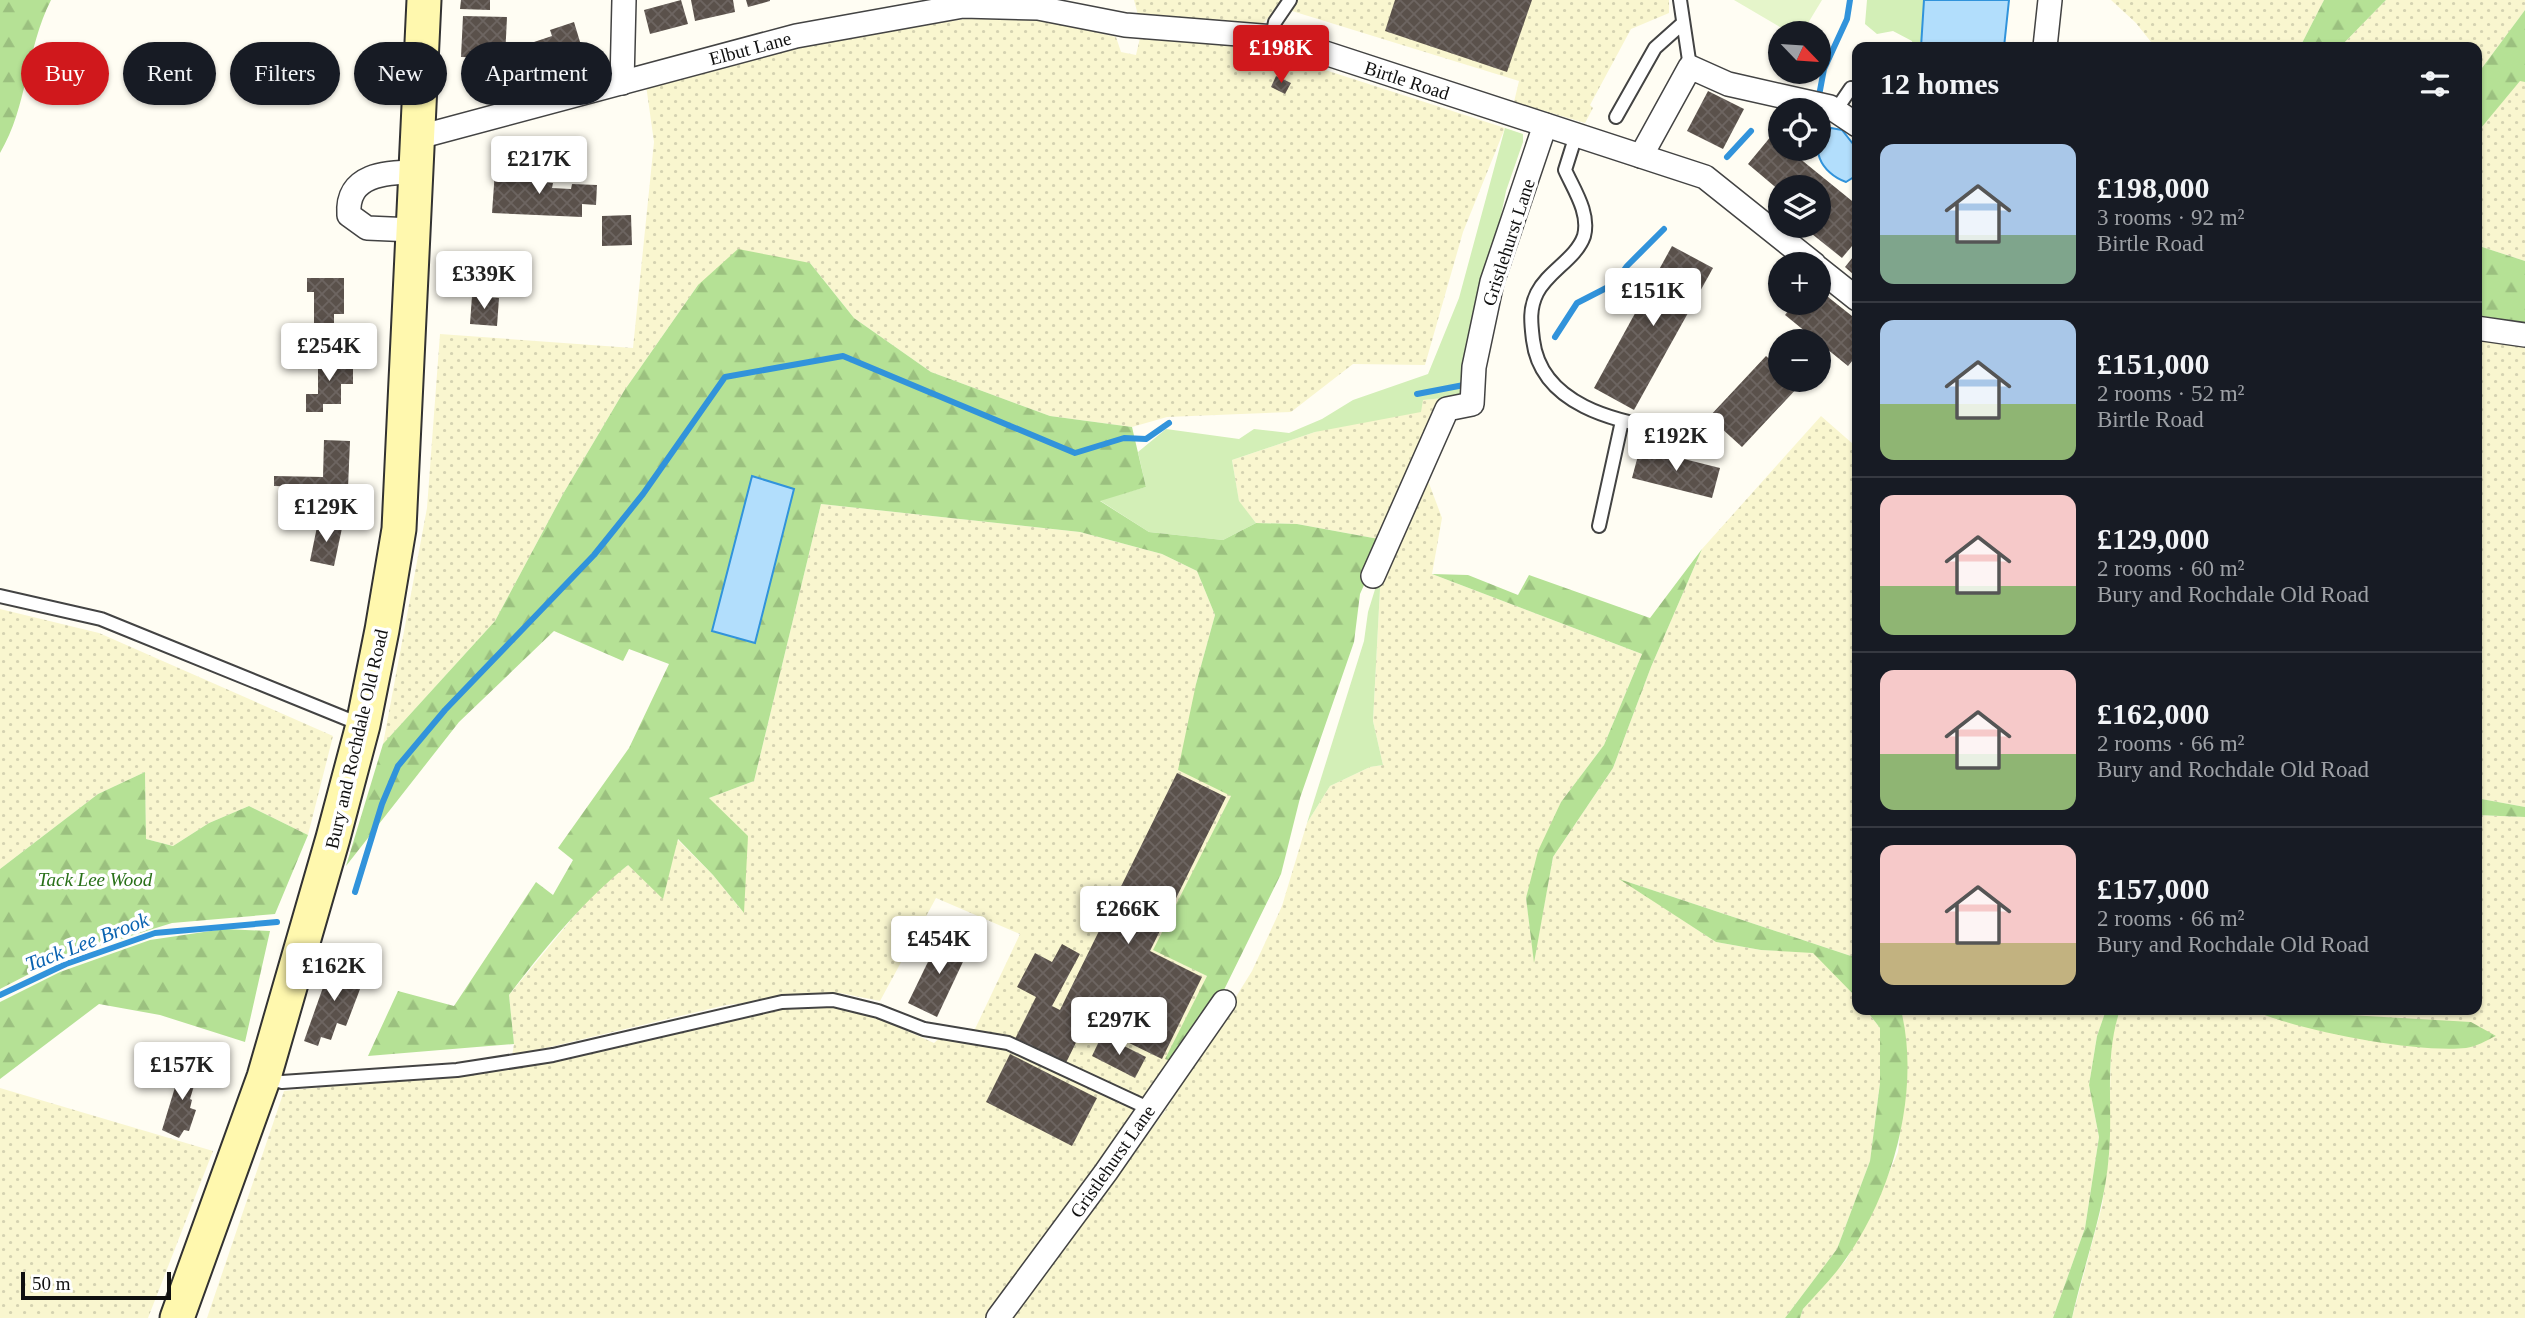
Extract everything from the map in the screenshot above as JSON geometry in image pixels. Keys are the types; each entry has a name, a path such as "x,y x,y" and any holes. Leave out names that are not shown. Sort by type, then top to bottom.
{"main road":[{"name":"Bury and Rochdale Old Road","path":"177,1318 264,1077 363,725 399,528 424,0"}],"street":[{"path":"622,83 624,0"},
{"path":"2046,42 2050,0"},
{"name":"Elbut Lane","path":"419,137 796,36 962,3"},
{"name":"Birtle Road","path":"962,3 1038,8 1125,25 1272,37 1705,177 1799,252"},
{"path":"1642,156 1690,68 1728,84 1833,108 1852,121"},
{"name":"Gristlehurst Lane","path":"1373,576 1447,409 1472,404 1492,282 1545,125"},
{"path":"413,230 368,228 349,215 349,206 353,191 361,182 391,172 417,172"},
{"path":"1831,278 1852,295"},
{"path":"2482,329 2525,335"},
{"name":"Gristlehurst Lane","path":"998,1318 1106,1172 1224,1002"}],"lane":[{"path":"1272,37 1275,22 1290,0"},
{"path":"1680,0 1690,68"},
{"path":"1616,117 1655,48 1683,23"},
{"path":"1833,108 1851,88"},
{"path":"1576,135 1565,170 1583,209 1583,237 1577,250 1546,279 1536,295 1530,315 1534,352 1554,386 1600,415 1670,430"},
{"path":"1599,526 1622,421"},
{"path":"0,596 101,619 363,725"},
{"path":"264,1077 282,1082 457,1070 553,1055 782,1002 833,1000 878,1011 924,1029 1008,1043 1149,1108"}],"shaded area":[{"path":"1134,0 1669,0 1669,13 1631,29 1590,105 1593,108 1585,123 1514,102 1519,81 1292,11 1277,9 1260,26 1138,15"},
{"path":"2111,0 2324,0 2303,42 2151,42 2136,23"},
{"path":"2386,0 2525,0 2525,10 2482,68 2482,42 2345,42"},
{"path":"1035,18 1116,37 1121,52 1136,55 1140,38 1231,43 1316,67 1505,128 1463,232 1425,365 1353,364 1291,412 1167,417 1132,427 1050,416 931,372 854,318 810,263 698,285 624,391 563,494 495,621 383,744 427,508 440,334 633,348 654,142 646,85 821,41 965,19"},
{"path":"2520,80 2525,82 2525,261 2482,247 2482,127"},
{"path":"2482,338 2525,344 2525,807 2482,799"},
{"path":"1443,398 1384,540 1297,524 1256,523 1239,502 1232,460 1423,400"},
{"path":"1821,416 1852,443 1852,956 1622,880 1716,942 1761,950 1813,952 1852,991 1852,1015 1870,1015 1880,1028 1880,1083 1870,1161 1837,1249 1785,1318 1010,1318 1165,1111 1252,971 1282,906 1307,823 1330,786 1370,767 1383,765 1373,721 1381,570 1427,478 1442,518 1432,574 1642,654 1604,745 1561,802 1526,898 1534,960 1553,857 1613,768 1651,667 1702,549"},
{"path":"821,504 1080,532 1162,554 1197,571 1215,615 1196,684 1231,796 1154,950 1207,976 1166,1058 1174,1062 990,1318 207,1318 284,1091 509,1068 739,1015 812,1005 845,1008 872,1015 934,1043 950,1029 975,1029 1020,934 936,898 880,1001 840,993 726,1005 512,1056 514,1044 509,995 594,892 628,865 663,898 677,839 713,875 743,912 709,798 754,781"},
{"path":"0,609 99,633 333,736 308,835 249,806 209,823 173,846 146,839 145,772 98,794 0,869"},
{"path":"2482,815 2525,817 2525,1318 2072,1318 2102,1206 2109,1154 2111,1036 2118,1015 2271,1015 2352,1037 2349,1015 2482,1015"},
{"path":"1902,1015 2104,1015 2097,1036 2089,1085 2099,1137 2085,1228 2053,1318 1800,1318 1803,1309 1846,1260 1876,1203 1898,1152 1907,1070"},
{"path":"0,1088 213,1151 148,1318 0,1318"}],"green space":[{"path":"0,0 51,0 35,42 21,42 21,100 0,153"},
{"path":"1734,0 1822,0 1809,21 1770,21"},
{"path":"1867,0 1924,0 1921,42 1912,42 1893,31 1877,34 1865,24"},
{"path":"2324,0 2386,0 2345,42 2303,42"},
{"path":"2525,10 2525,82 2520,81 2482,127 2482,68"},
{"path":"1505,128 1523,134 1523,142 1506,191 1464,396 1423,400 1421,412 1315,432 1232,460 1239,501 1256,523 1223,540 1149,532 1099,500 1146,487 1138,452 1166,429 1239,439 1254,429 1289,433 1322,419 1353,400 1428,374 1459,298"},
{"path":"2482,247 2525,261 2525,325 2482,321"},
{"path":"738,249 810,263 854,318 931,372 1050,416 1132,427 1146,487 1100,501 1149,532 1223,540 1256,523 1297,524 1384,540 1360,594 1354,642 1300,798 1281,874 1219,1000 1174,1062 1165,1059 1207,976 1153,950 1231,796 1178,770 1196,684 1215,615 1197,571 1162,554 1080,532 821,504 754,781 709,798 748,836 744,913 713,875 678,839 663,899 628,865 580,910 536,960 509,995 514,1044 368,1056 398,991 454,1006 536,882 553,895 573,860 558,848 629,748 669,664 629,649 623,661 554,631 459,722 346,866 383,744 495,621 563,494 624,391 698,285"},
{"path":"1702,549 1651,667 1613,768 1553,857 1534,963 1526,898 1538,851 1561,802 1604,745 1642,654 1432,574 1468,575 1518,595 1529,575 1650,618"},
{"path":"1381,570 1373,721 1383,765 1370,767 1330,786 1307,823 1364,641 1368,612"},
{"name":"Tack Lee Wood","path":"145,772 146,839 173,846 209,823 249,806 308,835 275,914 172,923 60,958 0,989 0,869 98,794"},
{"path":"2482,799 2525,807 2525,817 2482,815"},
{"path":"1619,879 1852,956 1852,993 1813,953 1761,950 1716,942"},
{"name":"Tack Lee Wood","path":"224,929 270,931 245,1042 160,1015 99,1004 0,1079 0,1002 60,972 150,940"},
{"path":"1870,1015 1902,1015 1906,1041 1905,1107 1889,1173 1862,1234 1845,1260 1803,1309 1800,1318 1785,1318 1837,1249 1870,1161 1880,1083 1880,1028"},
{"path":"2104,1015 2119,1015 2112,1045 2107,1175 2072,1318 2053,1318 2085,1228 2099,1137 2089,1085 2097,1036"},
{"path":"2265,1015 2349,1015 2471,1022 2496,1036 2466,1048 2417,1047 2327,1033"}],"water":[{"path":"1924,0 2009,0 2005,42 1921,42"},
{"path":"1831,128 1842,130 1852,143 1852,178 1846,182 1830,173 1822,161 1831,161"},
{"path":"752,476 794,489 755,643 712,631"}],"building":[{"path":"461,0 490,0 490,10 460,9"},
{"path":"681,0 688,24 650,34 644,10"},
{"path":"691,0 733,0 735,12 695,21"},
{"path":"746,0 770,0 770,1 748,7"},
{"path":"1395,0 1532,0 1507,72 1385,31"},
{"path":"463,16 507,17 506,42 462,42"},
{"path":"574,22 580,42 534,42 552,36 550,30"},
{"path":"1276,76 1291,83 1285,94 1271,87"},
{"path":"1708,91 1744,109 1723,149 1687,131"},
{"path":"1768,140 1768,161 1803,161 1820,175 1768,175 1768,181 1748,164"},
{"path":"495,171 542,173 541,182 553,183 552,188 571,189 572,184 597,185 596,205 582,204 582,217 492,213"},
{"path":"1831,184 1852,201 1852,246 1842,258 1817,238 1831,238"},
{"path":"631,215 632,245 602,246 602,216"},
{"path":"1672,246 1713,268 1634,410 1594,388"},
{"path":"1852,258 1852,273 1845,267"},
{"path":"307,278 344,278 344,314 334,314 334,331 314,331 314,292 307,292"},
{"path":"472,296 499,298 497,326 470,324"},
{"path":"1831,299 1852,316 1852,361 1848,366 1831,352 1831,329 1802,329 1785,315 1831,315"},
{"path":"318,356 340,356 340,367 353,367 353,384 341,384 341,404 323,404 323,412 306,412 306,394 318,394"},
{"path":"1766,356 1768,392 1793,392 1742,447 1709,417"},
{"path":"324,440 350,441 348,488 274,486 274,476 323,477"},
{"path":"1640,448 1720,468 1712,498 1632,478"},
{"path":"318,522 342,528 334,566 310,561"},
{"path":"1177,773 1226,797 1150,951 1202,977 1162,1059 1086,1022 1064,1067 1014,1041 1036,997 1017,987 1035,953 1052,962 1062,944 1080,954 1052,1006 1060,1010"},
{"path":"941,935 969,949 937,1017 908,1003"},
{"path":"332,962 365,976 346,1026 337,1023 331,1040 321,1037 318,1046 304,1041"},
{"path":"1102,1035 1146,1057 1135,1078 1092,1056"},
{"path":"1010,1054 1097,1098 1072,1146 986,1102"},
{"path":"183,1061 200,1066 190,1099 190,1108 196,1110 189,1131 184,1130 179,1138 162,1130"}],"waterway":[{"path":"1819,98 1824,69 1847,19 1850,0"},
{"path":"1727,157 1751,131"},
{"path":"1555,337 1577,303 1614,284 1627,266 1664,229"},
{"path":"355,892 382,804 398,766 445,710 594,555 643,494 725,377 843,356 1075,453 1124,438 1146,439 1169,423"},
{"path":"1417,394 1469,384"},
{"name":"Tack Lee Brook","path":"0,995 66,964 155,933 277,922"}]}
